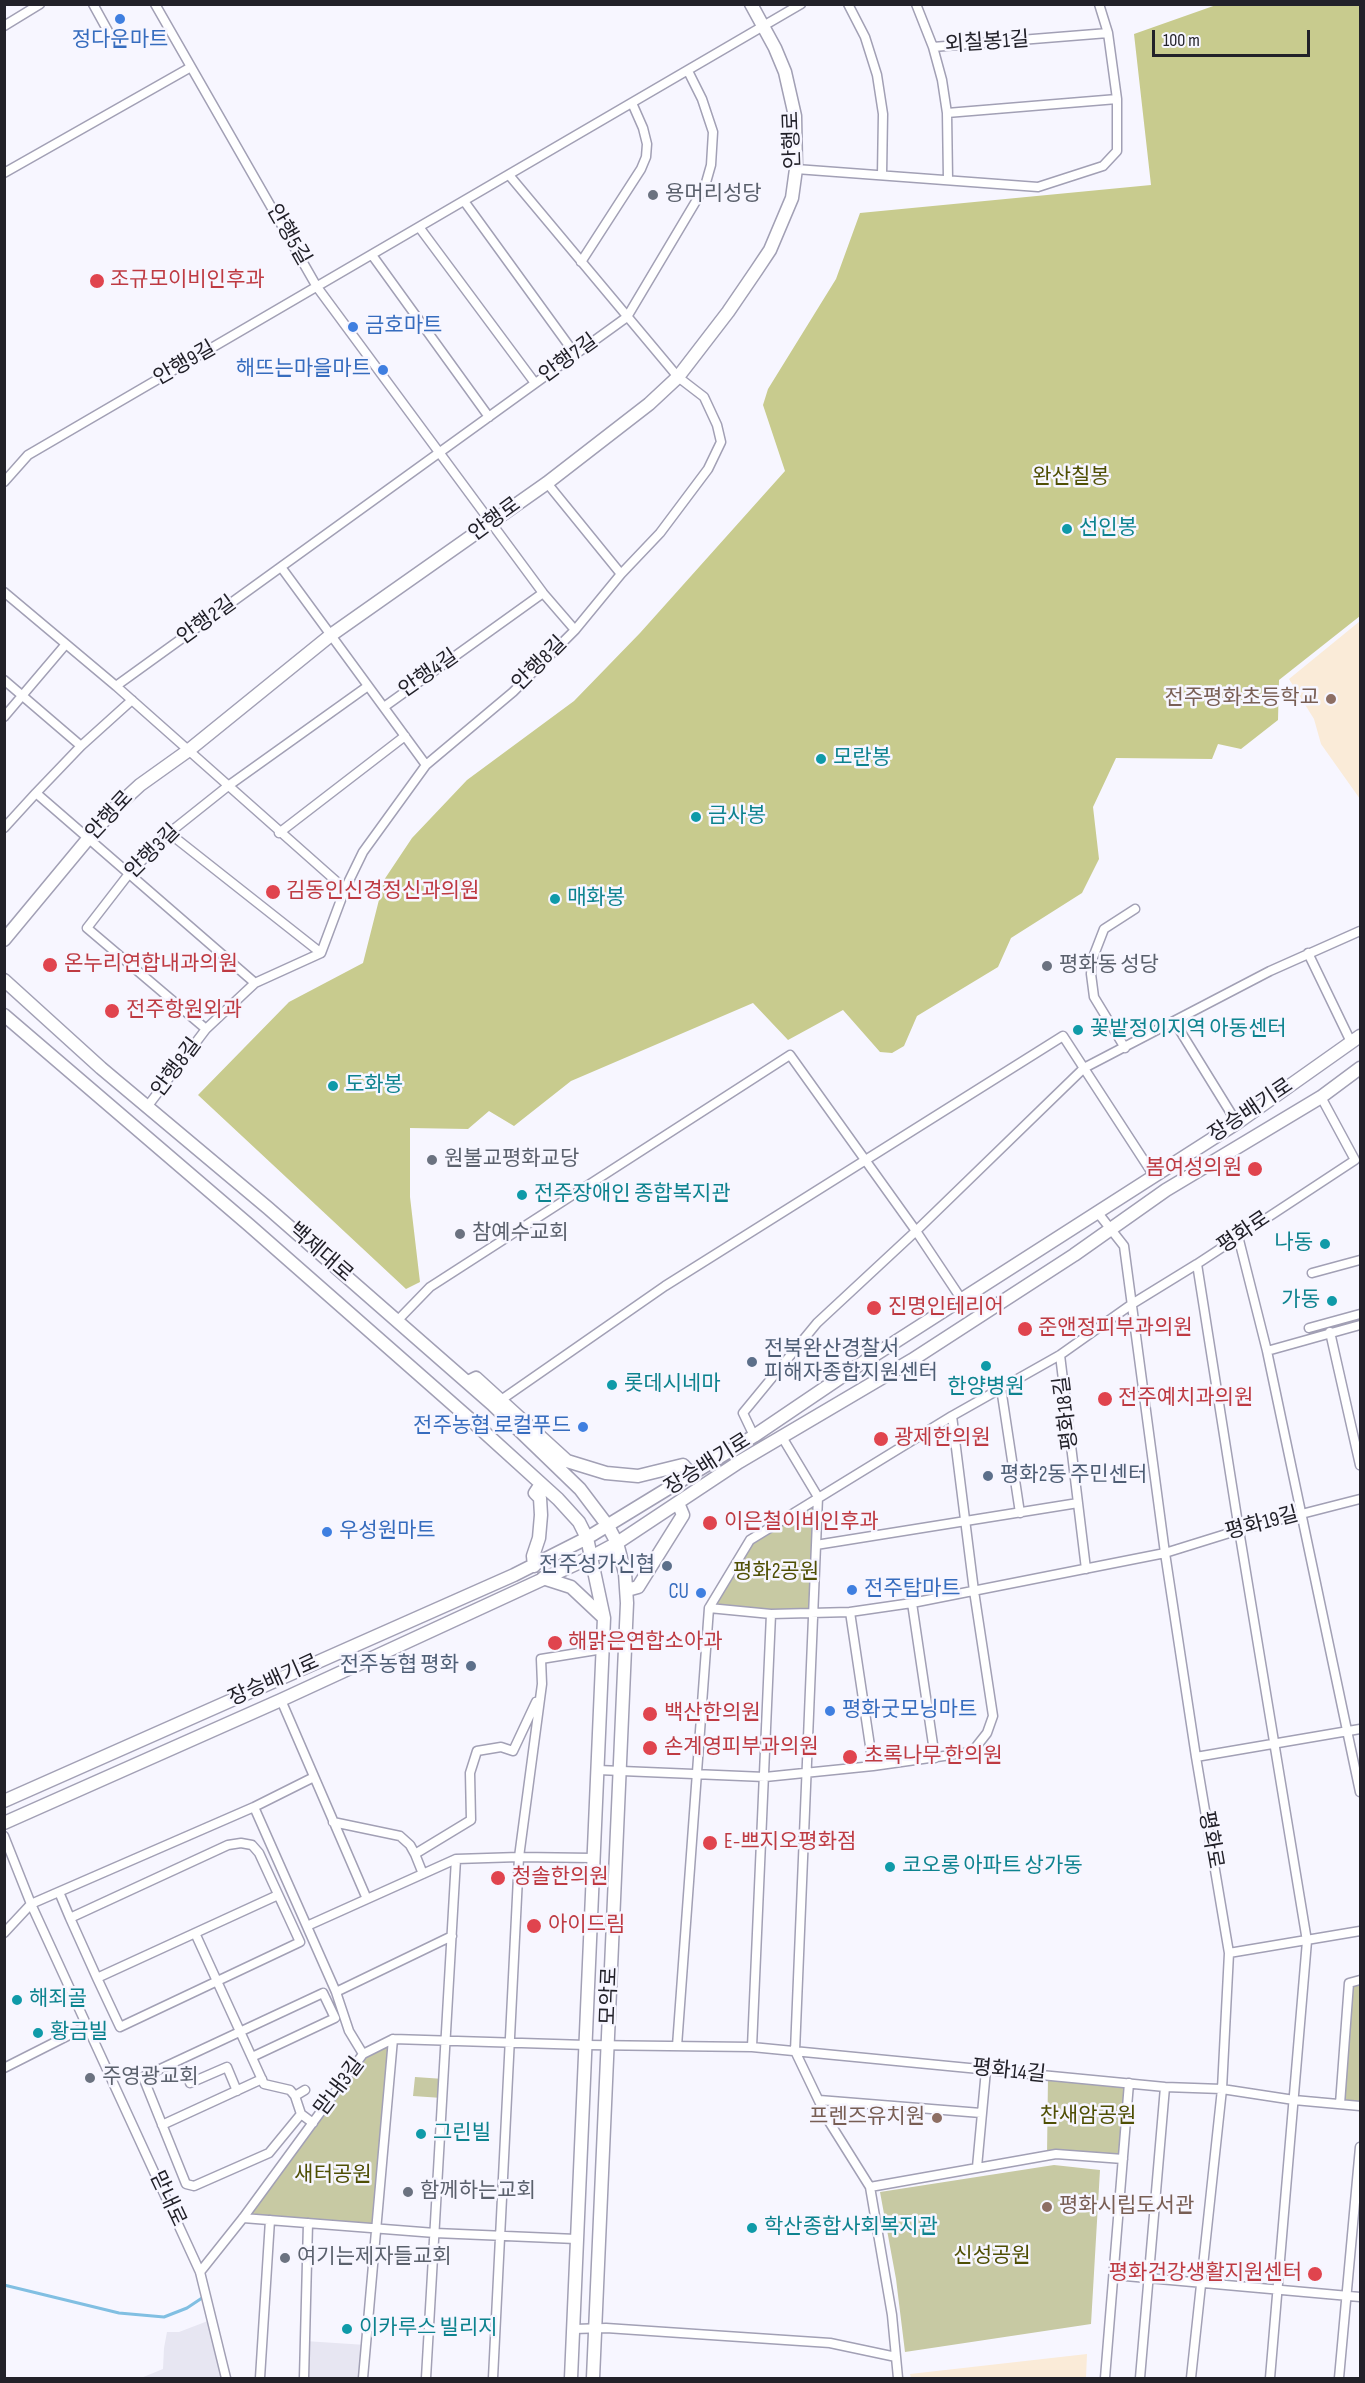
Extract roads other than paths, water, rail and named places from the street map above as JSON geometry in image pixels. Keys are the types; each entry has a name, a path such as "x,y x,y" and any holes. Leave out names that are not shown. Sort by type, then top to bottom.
{"street":[{"path":"93,4 109,33"},
{"name":"안행5길","path":"155,4 317,287 543,593 575,630"},
{"name":"안행로","path":"4,940 115,808 140,785 189,750 331,635 547,483 649,404 678,377 728,312 770,250 792,198 796,168 795,116 785,72 751,4"},
{"name":"안행9길","path":"4,482 28,455 801,4"},
{"path":"848,4 865,37 880,88 883,114 882,175"},
{"path":"916,4 933,47"},
{"path":"796,168 1038,187 1102,165 1117,151 1117,99 1108,33 1099,4"},
{"path":"4,26 38,5"},
{"name":"외칠봉1길","path":"948,179 947,113 942,80 933,47 1108,33"},
{"path":"4,173 191,67"},
{"name":"안행7길","path":"489,417 627,317 699,197 711,165 713,132 702,99 688,70"},
{"path":"947,113 1117,99"},
{"path":"580,261 632,184 646,157 647,144 644,128 632,103"},
{"path":"509,175 678,377"},
{"path":"464,201 575,354"},
{"path":"419,227 535,383"},
{"path":"372,255 489,417 440,452"},
{"name":"안행8길","path":"147,1107 206,1029 255,983 321,953 345,890 363,852 426,765 513,692 575,630 621,574 660,533 708,468 721,442 717,425 704,398 678,377"},
{"name":"안행2길","path":"116,687 440,452"},
{"path":"547,483 621,574"},
{"name":"안행4길","path":"281,567 426,765"},
{"path":"4,592 132,700 345,890"},
{"name":"안행4길","path":"384,706 543,593"},
{"path":"4,717 66,644"},
{"path":"4,680 81,746"},
{"name":"안행4길","path":"321,720 368,686"},
{"path":"4,828 81,746 132,700"},
{"name":"안행3길","path":"87,928 128,875 169,833 228,786 321,720"},
{"path":"279,833 405,736"},
{"path":"36,793 87,840 255,983"},
{"path":"169,833 321,953"},
{"path":"1125,1048 1094,997 1092,960 1104,929 1135,909"},
{"name":"안행8길","path":"87,928 206,1029"},
{"path":"754,1436 743,1413 817,1323 916,1231 1084,1068 1308,953 1360,931"},
{"path":"1308,953 1356,1039"},
{"name":"백제대로","path":"4,980 147,1107 468,1382 580,1489 608,1526 617,1543"},
{"name":"백제대로","path":"4,1015 249,1225 541,1484 579,1522 587,1538 591,1557"},
{"path":"1173,1021 1237,1123"},
{"path":"501,1400 665,1286 1063,1036 1155,1176"},
{"name":"장승배기로","path":"4,1802 534,1566 587,1538 754,1436 856,1366 1237,1123 1356,1039"},
{"path":"398,1320 430,1287 790,1055 962,1299"},
{"name":"장승배기로","path":"4,1823 281,1700 617,1543 739,1462 912,1360 1112,1230 1166,1190 1321,1097 1360,1068"},
{"name":"평화로","path":"1060,1355 1132,1304 1355,1160 1321,1097"},
{"name":"평화로","path":"1098,1213 1124,1246 1165,1553 1229,1953 1222,2089 1191,2379"},
{"path":"1238,1236 1267,1351 1360,1791"},
{"path":"1312,1273 1360,1260"},
{"path":"1197,1264 1307,1941 1270,2379"},
{"path":"1310,1328 1360,1314"},
{"path":"1267,1351 1360,1324"},
{"path":"1330,1332 1356,1422 1360,1465"},
{"name":"평화18길","path":"697,1775 709,1608 750,1540 952,1416 1060,1355 1086,1569"},
{"path":"468,1382 476,1378 567,1461 606,1473 638,1476 683,1465 692,1475"},
{"path":"1001,1388 1020,1513"},
{"path":"598,1770 765,1777 873,1766 972,1752 987,1733 993,1716 974,1591 952,1416"},
{"path":"782,1437 818,1497 795,2051 828,2120 870,2187 881,2242 898,2379"},
{"path":"534,1566 533,1556 539,1538 541,1515 540,1498 535,1493 541,1484"},
{"name":"평화19길","path":"1165,1553 1239,1530 1360,1499"},
{"path":"627,1590 639,1587 683,1515 678,1503"},
{"path":"816,1545 1078,1503"},
{"name":"모악로","path":"593,2379 627,1590 617,1543"},
{"path":"709,1608 771,1614 850,1612 912,1603 1165,1553"},
{"name":"모악로","path":"571,2379 604,1618 591,1557"},
{"path":"543,1578 571,1587 604,1618"},
{"path":"912,1603 935,1758"},
{"path":"850,1612 873,1766"},
{"path":"752,2047 771,1614"},
{"path":"494,2379 519,1857 540,1693 541,1659 603,1649"},
{"path":"415,1854 471,1820 470,1773 477,1751 501,1747 513,1751 540,1693"},
{"path":"281,1700 367,1899"},
{"path":"1196,1757 1360,1729"},
{"path":"677,2046 697,1775"},
{"path":"4,1933 31,1904 254,1807 314,1777"},
{"path":"254,1807 336,1992 349,2031 363,2054"},
{"path":"333,1822 400,1836 410,1845 423,1874"},
{"name":"맏내로","path":"4,1836 31,1904 200,2272 226,2379"},
{"path":"59,1892 70,1918 97,1978 120,2027 300,1942 259,1853 252,1845 241,1843 228,1845 70,1918"},
{"path":"307,1926 456,1859 593,1858"},
{"path":"426,2379 456,1859"},
{"path":"97,1978 278,1895"},
{"path":"1229,1953 1360,1931"},
{"path":"195,1933 264,2084 290,2090 295,2096 301,2114 313,2123"},
{"path":"336,1992 452,1936"},
{"path":"1340,2104 1349,1983 1360,1980"},
{"path":"252,2057 335,2018 323,1993 142,2077 186,2184 194,2186 269,2153 301,2114"},
{"path":"4,2068 87,2026"},
{"path":"363,2379 393,2039"},
{"name":"맏내3길","path":"200,2272 243,2218 363,2054 393,2039 586,2045"},
{"name":"평화14길","path":"586,2045 752,2047 1165,2087 1222,2089 1294,2100 1360,2106"},
{"path":"190,2083 227,2067 237,2091"},
{"path":"977,2167 986,2070"},
{"path":"162,2125 262,2079"},
{"path":"1105,2379 1129,2083"},
{"path":"1140,2379 1165,2087"},
{"path":"295,2096 305,2090"},
{"path":"819,2100 981,2113"},
{"path":"1339,2379 1360,2147"},
{"path":"870,2187 1056,2154 1123,2159"},
{"path":"243,2218 435,2233 576,2239"},
{"path":"260,2379 270,2220"},
{"path":"304,2379 308,2223"},
{"path":"1114,2275 1360,2297"},
{"path":"574,2329 830,2343 896,2357"}],"waterway":[{"path":"4,2285 119,2313 164,2317 187,2308 205,2296"}],"place":[{"name":"정다운마트","path":"120,19"},
{"name":"용머리성당","path":"653,195"},
{"name":"조규모이비인후과","path":"97,281"},
{"name":"금호마트","path":"353,327"},
{"name":"해뜨는마을마트","path":"383,370"},
{"name":"선인봉","path":"1067,529"},
{"name":"전주평화초등학교","path":"1331,699"},
{"name":"모란봉","path":"821,759"},
{"name":"금사봉","path":"696,817"},
{"name":"김동인신경정신과의원","path":"273,892"},
{"name":"매화봉","path":"555,899"},
{"name":"온누리연합내과의원","path":"50,965"},
{"name":"평화동 성당","path":"1047,966"},
{"name":"전주항원외과","path":"112,1011"},
{"name":"꽃밭정이지역 아동센터","path":"1078,1030"},
{"name":"도화봉","path":"333,1086"},
{"name":"원불교평화교당","path":"432,1160"},
{"name":"봄여성의원","path":"1255,1169"},
{"name":"전주장애인 종합복지관","path":"522,1195"},
{"name":"참예수교회","path":"460,1234"},
{"name":"나동","path":"1325,1244"},
{"name":"가동","path":"1332,1301"},
{"name":"진명인테리어","path":"874,1308"},
{"name":"준앤정피부과의원","path":"1025,1329"},
{"name":"전북완산경찰서 피해자종합지원센터","path":"752,1362"},
{"name":"한양병원","path":"986,1366"},
{"name":"롯데시네마","path":"612,1385"},
{"name":"전주예치과의원","path":"1105,1399"},
{"name":"전주농협 로컬푸드","path":"583,1427"},
{"name":"광제한의원","path":"881,1439"},
{"name":"평화2동 주민센터","path":"988,1476"},
{"name":"이은철이비인후과","path":"710,1523"},
{"name":"우성원마트","path":"327,1532"},
{"name":"전주성가신협","path":"667,1566"},
{"name":"전주탑마트","path":"852,1590"},
{"name":"CU","path":"701,1593"},
{"name":"해맑은연합소아과","path":"555,1643"},
{"name":"전주농협 평화","path":"471,1666"},
{"name":"평화굿모닝마트","path":"830,1711"},
{"name":"백산한의원","path":"650,1714"},
{"name":"손계영피부과의원","path":"650,1748"},
{"name":"초록나무 한의원","path":"850,1757"},
{"name":"E-쁘지오평화점","path":"710,1843"},
{"name":"코오롱 아파트 상가동","path":"890,1867"},
{"name":"청솔한의원","path":"498,1878"},
{"name":"아이드림","path":"534,1926"},
{"name":"해죄골","path":"17,2000"},
{"name":"황금빌","path":"38,2033"},
{"name":"주영광교회","path":"90,2078"},
{"name":"프렌즈유치원","path":"937,2118"},
{"name":"그린빌","path":"421,2134"},
{"name":"함께하는교회","path":"408,2192"},
{"name":"평화시립도서관","path":"1047,2207"},
{"name":"학산종합사회복지관","path":"752,2228"},
{"name":"여기는제자들교회","path":"285,2258"},
{"name":"평화건강생활지원센터","path":"1315,2274"},
{"name":"이카루스 빌리지","path":"347,2329"}],"park label":[{"name":"완산칠봉","path":"1071,478"},
{"name":"평화2공원","path":"776,1573"},
{"name":"찬새암공원","path":"1088,2117"},
{"name":"새터공원","path":"333,2176"},
{"name":"신성공원","path":"992,2257"}]}
